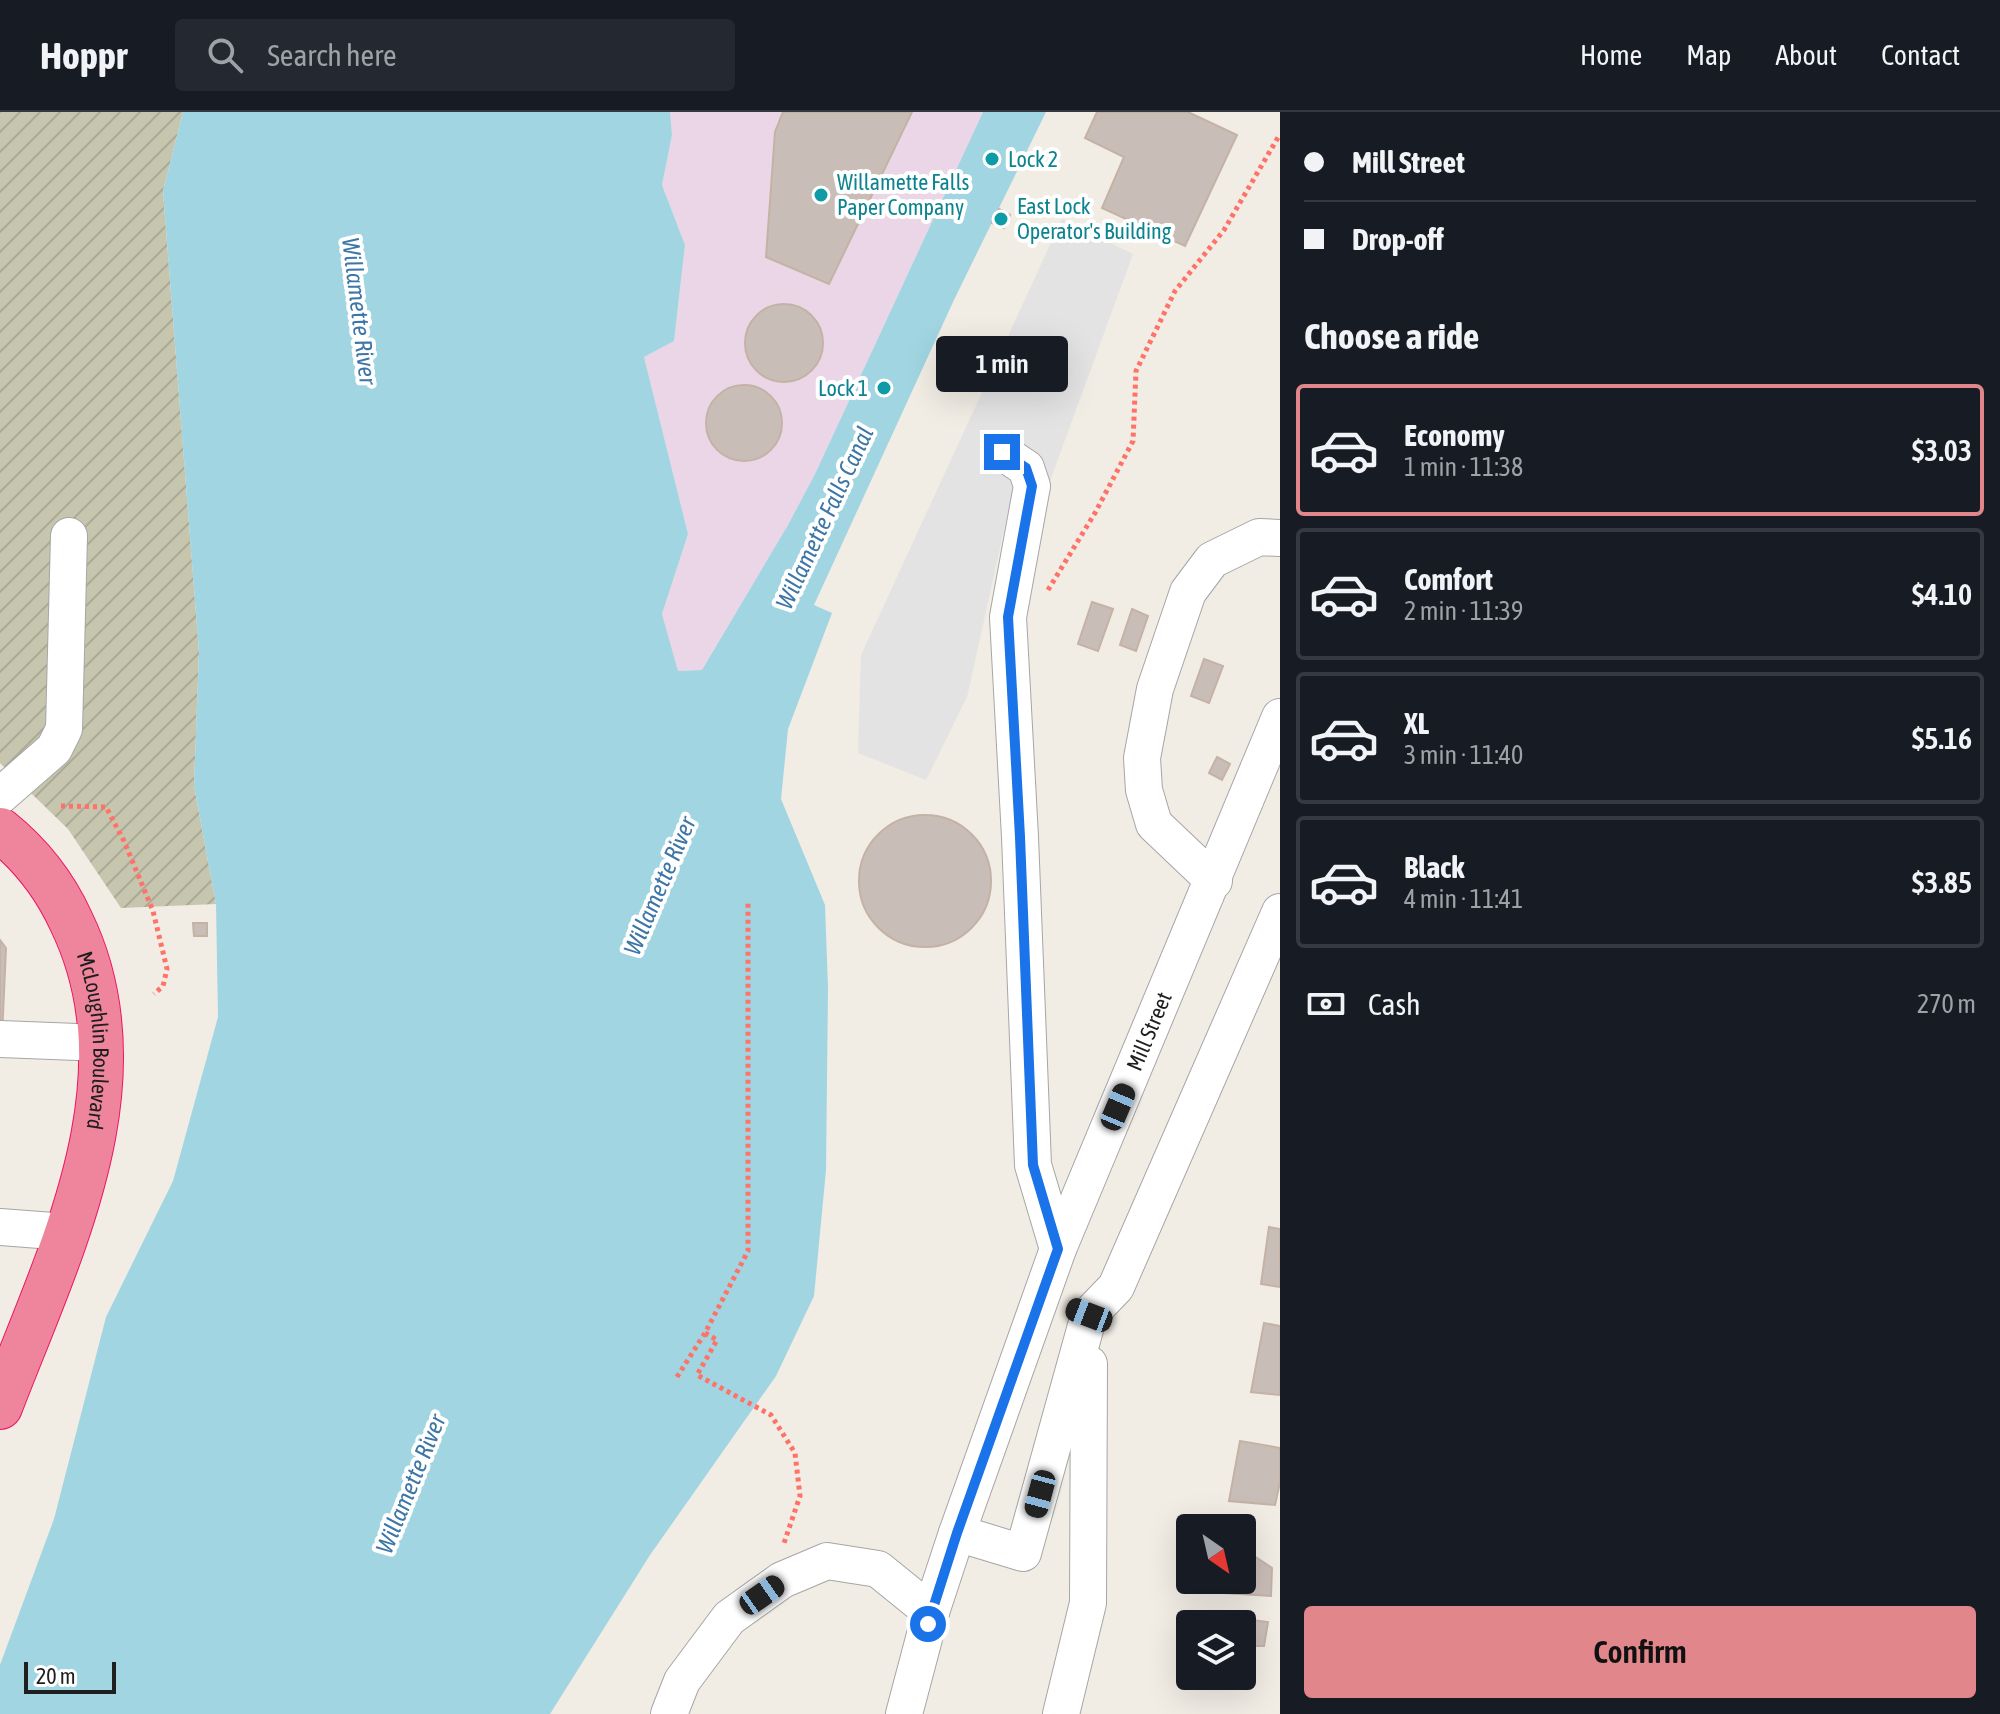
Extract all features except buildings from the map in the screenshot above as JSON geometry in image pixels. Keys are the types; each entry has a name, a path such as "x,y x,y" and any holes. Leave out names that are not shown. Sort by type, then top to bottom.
{"highway":[{"name":"McLoughlin Boulevard","path":"0,830 51,884 77,932 95,983 103,1043 93,1141 66,1232 0,1407"}],"street":[{"path":"1002,452 1026,468 1032,486 1008,617 1033,1165 1058,1249"},
{"path":"0,796 54,749 64,729 69,536"},
{"path":"1214,881 1154,824 1144,790 1142,758 1155,689 1188,592 1212,560 1259,537 1280,538"},
{"name":"Mill Street","path":"904,1714 931,1612 1040,1296 1280,717"},
{"path":"957,1533 1023,1553 1089,1315 1116,1287 1280,912"},
{"path":"0,1039 103,1043"},
{"path":"0,1227 66,1232"},
{"path":"1040,1296 1089,1315"},
{"path":"1061,1714 1088,1603 1089,1315"},
{"path":"669,1714 682,1681 729,1618 782,1580 827,1561 878,1569 931,1612"}],"path":[{"path":"1041,601 1095,513 1133,441 1136,371 1175,291 1224,230 1280,134"},
{"path":"61,806 106,807 124,841 153,911 167,969 163,986 154,994"},
{"path":"677,1377 705,1333 748,1251 748,900"},
{"path":"705,1333 717,1340 697,1375 771,1415 795,1453 800,1496 782,1549"}],"shaded area":[{"path":"0,112 183,112 163,191 199,652 194,786 216,904 121,908 68,829 0,763"},
{"name":"Willamette Falls Paper Company","path":"670,112 983,112 815,474 788,525 702,670 678,671 662,614 688,534 644,357 674,341 685,245 662,185 672,135"},
{"path":"1062,219 1133,254 1047,489 1013,489 967,697 926,780 858,753 861,655"}],"water":[{"path":"183,112 670,112 672,135 662,185 685,245 674,341 644,357 688,534 662,614 678,671 702,670 788,525 815,474 983,112 1046,112 953,302 814,605 832,613 788,729 781,799 825,905 828,988 826,1170 814,1296 776,1376 650,1555 550,1714 0,1714 0,1665 54,1519 106,1317 173,1181 218,1017 216,904 194,786 199,652 163,191"}],"place":[{"name":"Lock 2","path":"992,159"},
{"name":"Willamette Falls Paper Company","path":"821,195"},
{"name":"East Lock Operator's Building","path":"1001,219"},
{"name":"Lock 1","path":"884,388"}],"route":[{"path":"928,1624 957,1533 1058,1249 1033,1165 1008,617 1032,486 1026,468 1002,452"}],"water label":[{"name":"Willamette River","path":"359,311"},
{"name":"Willamette Falls Canal","path":"825,518"},
{"name":"Willamette River","path":"660,886"},
{"name":"Willamette River","path":"411,1484"}]}
